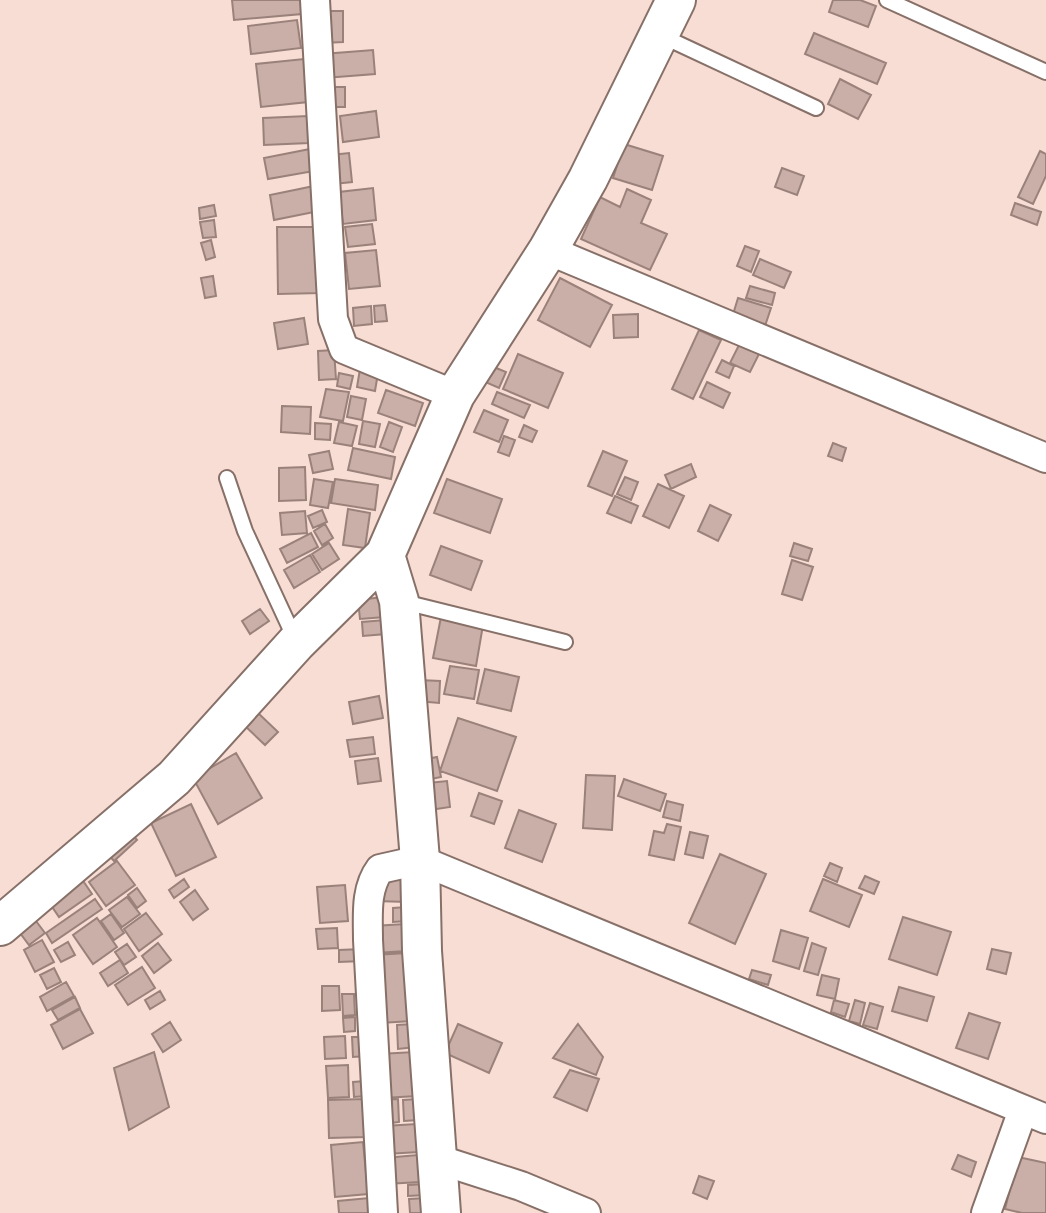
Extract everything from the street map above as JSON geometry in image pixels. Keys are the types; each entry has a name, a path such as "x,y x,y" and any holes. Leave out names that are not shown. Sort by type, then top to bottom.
{"street":[{"path":"315,0 333,318 340,343 344,349 365,359 455,395"},
{"path":"0,926 174,778 297,642 386,555 455,395 548,250 588,179 676,0"},
{"path":"548,250 1046,458"},
{"path":"386,555 399,601 420,860 422,951 441,1213"},
{"path":"383,1213 368,903 372,879 380,869 420,860 1034,1115 986,1213"},
{"path":"437,1159 521,1186 586,1213"}],"lane":[{"path":"887,0 1046,72"},
{"path":"658,34 816,108"},
{"path":"227,478 245,531 297,642"},
{"path":"399,601 565,642"}],"building":[{"path":"232,0 301,0 302,14 234,20"},
{"path":"833,0 860,0 876,6 868,27 829,12"},
{"path":"322,11 343,11 343,42 323,43"},
{"path":"297,20 301,48 251,54 248,26"},
{"path":"814,33 886,63 877,84 805,54"},
{"path":"373,50 375,74 325,78 323,54"},
{"path":"304,59 308,102 261,107 256,64"},
{"path":"840,79 871,95 858,119 828,104"},
{"path":"327,87 345,87 345,107 327,107"},
{"path":"376,111 379,137 343,142 340,116"},
{"path":"308,116 309,143 264,145 263,118"},
{"path":"624,144 663,156 652,190 613,178"},
{"path":"310,149 314,171 268,179 264,158"},
{"path":"1040,151 1046,154 1046,176 1033,204 1018,197"},
{"path":"349,153 352,182 334,184 331,155"},
{"path":"782,168 804,176 797,195 775,187"},
{"path":"314,186 319,211 274,220 270,195"},
{"path":"373,188 376,220 343,224 339,192"},
{"path":"627,189 651,200 641,223 667,234 650,270 581,239 600,197 620,207"},
{"path":"1015,203 1041,212 1037,225 1011,215"},
{"path":"214,205 216,216 200,219 199,208"},
{"path":"214,220 216,237 203,238 200,222"},
{"path":"372,224 375,244 348,247 345,227"},
{"path":"277,227 320,227 321,293 278,294"},
{"path":"211,240 215,257 206,260 201,243"},
{"path":"745,246 759,251 751,272 737,266"},
{"path":"376,250 380,286 349,289 345,253"},
{"path":"760,259 791,272 784,288 753,275"},
{"path":"213,276 216,296 205,298 201,278"},
{"path":"560,278 612,305 590,347 538,320"},
{"path":"750,286 775,293 772,305 746,298"},
{"path":"738,298 771,308 763,332 731,321"},
{"path":"385,305 387,321 375,322 374,306"},
{"path":"371,306 372,324 354,326 353,308"},
{"path":"638,314 638,337 614,338 613,315"},
{"path":"304,318 308,344 278,349 274,323"},
{"path":"699,330 721,340 693,399 672,389"},
{"path":"740,343 760,352 750,372 730,363"},
{"path":"334,350 336,379 319,380 318,351"},
{"path":"518,354 563,373 548,408 503,389"},
{"path":"722,360 734,366 729,378 716,372"},
{"path":"489,365 506,372 499,388 483,381"},
{"path":"360,369 378,373 375,391 357,387"},
{"path":"339,373 353,376 350,389 337,386"},
{"path":"707,382 730,393 723,408 700,397"},
{"path":"326,389 349,392 343,421 320,417"},
{"path":"386,390 423,403 415,426 378,413"},
{"path":"497,392 530,405 524,418 492,404"},
{"path":"351,396 366,399 362,420 347,417"},
{"path":"282,406 311,407 310,434 281,432"},
{"path":"484,410 508,420 499,442 474,432"},
{"path":"363,421 380,424 375,447 359,444"},
{"path":"339,422 357,426 352,446 334,443"},
{"path":"389,422 402,427 393,452 380,447"},
{"path":"315,423 331,424 330,440 315,439"},
{"path":"524,425 537,431 532,442 519,437"},
{"path":"504,436 515,440 509,456 498,452"},
{"path":"833,443 846,448 842,461 828,456"},
{"path":"353,448 395,457 391,479 348,470"},
{"path":"329,451 333,469 313,473 309,455"},
{"path":"603,451 627,461 612,496 588,486"},
{"path":"691,464 696,477 671,489 665,475"},
{"path":"305,467 306,500 279,501 279,468"},
{"path":"625,477 638,482 631,500 617,494"},
{"path":"314,479 333,482 328,508 310,505"},
{"path":"335,479 378,485 375,510 331,503"},
{"path":"447,479 502,499 490,533 434,513"},
{"path":"658,484 684,496 669,528 643,516"},
{"path":"615,496 638,506 631,523 607,513"},
{"path":"710,505 731,515 718,541 698,531"},
{"path":"348,509 370,513 365,548 343,545"},
{"path":"322,510 327,522 313,528 308,516"},
{"path":"305,511 307,533 282,535 280,513"},
{"path":"325,524 333,538 322,545 314,531"},
{"path":"311,533 318,547 287,563 280,549"},
{"path":"329,543 339,559 322,570 312,554"},
{"path":"794,543 812,549 808,561 790,556"},
{"path":"441,546 482,561 471,590 430,575"},
{"path":"310,555 320,572 294,588 284,570"},
{"path":"792,560 813,567 802,600 782,594"},
{"path":"383,597 385,617 360,619 358,600"},
{"path":"260,609 269,621 250,634 242,621"},
{"path":"441,617 483,625 476,666 433,658"},
{"path":"385,620 386,634 363,636 362,622"},
{"path":"450,666 479,670 474,699 444,694"},
{"path":"485,669 519,677 511,711 477,703"},
{"path":"419,680 440,681 439,703 417,701"},
{"path":"379,696 383,718 353,724 349,702"},
{"path":"257,712 278,732 265,745 244,725"},
{"path":"458,718 516,737 497,791 440,771"},
{"path":"373,737 375,754 350,757 347,740"},
{"path":"236,753 262,798 218,824 193,778"},
{"path":"437,757 441,777 421,781 416,761"},
{"path":"378,758 381,781 358,784 355,761"},
{"path":"586,775 615,776 612,830 583,828"},
{"path":"624,779 666,794 660,811 618,796"},
{"path":"447,781 450,807 423,811 419,784"},
{"path":"479,793 502,801 494,824 471,816"},
{"path":"667,801 683,805 680,821 663,817"},
{"path":"191,804 216,857 176,876 151,823"},
{"path":"519,810 556,824 542,862 505,848"},
{"path":"123,823 137,840 114,861 99,844"},
{"path":"667,824 681,827 674,860 649,855 654,831 664,833"},
{"path":"690,832 708,836 703,858 685,854"},
{"path":"720,854 766,874 735,944 689,923"},
{"path":"117,861 135,885 106,906 89,882"},
{"path":"830,863 842,868 837,882 824,876"},
{"path":"75,869 92,894 59,917 42,892"},
{"path":"376,876 408,877 407,902 376,901"},
{"path":"865,876 879,882 874,894 859,888"},
{"path":"184,879 189,887 174,898 169,890"},
{"path":"823,879 862,895 849,927 810,911"},
{"path":"345,885 348,921 320,923 317,887"},
{"path":"137,888 146,901 137,908 128,895"},
{"path":"195,890 208,909 193,920 180,902"},
{"path":"127,897 140,914 122,927 109,910"},
{"path":"95,899 102,909 52,943 46,933"},
{"path":"407,907 407,921 393,922 393,908"},
{"path":"146,913 162,934 139,951 124,929"},
{"path":"111,914 124,933 114,940 101,921"},
{"path":"903,917 951,932 937,975 889,959"},
{"path":"97,918 117,947 93,964 73,935"},
{"path":"36,921 45,933 29,945 20,933"},
{"path":"405,924 407,951 375,953 373,926"},
{"path":"337,928 338,948 318,949 316,929"},
{"path":"781,930 808,938 799,969 773,961"},
{"path":"42,940 54,962 35,972 24,950"},
{"path":"68,942 75,955 61,962 54,950"},
{"path":"158,943 171,960 154,973 142,956"},
{"path":"812,943 826,948 818,975 804,971"},
{"path":"127,944 136,957 124,965 115,952"},
{"path":"362,949 363,961 339,962 339,950"},
{"path":"992,949 1011,953 1006,974 987,969"},
{"path":"407,953 412,1021 380,1023 374,955"},
{"path":"120,960 128,973 108,986 100,973"},
{"path":"142,967 155,988 128,1005 115,985"},
{"path":"54,968 61,982 47,989 40,975"},
{"path":"752,970 771,975 768,985 749,979"},
{"path":"822,975 839,979 835,999 817,995"},
{"path":"66,982 74,996 47,1011 40,997"},
{"path":"322,986 339,986 340,1010 322,1011"},
{"path":"899,987 934,997 927,1021 892,1011"},
{"path":"160,991 165,1000 150,1009 145,1000"},
{"path":"342,994 354,994 355,1015 343,1016"},
{"path":"75,997 80,1008 58,1020 52,1010"},
{"path":"834,1000 849,1004 845,1017 831,1012"},
{"path":"855,1000 865,1003 860,1024 849,1021"},
{"path":"870,1003 883,1007 877,1029 863,1025"},
{"path":"80,1009 93,1033 63,1049 51,1025"},
{"path":"969,1013 1000,1023 988,1059 956,1048"},
{"path":"355,1017 355,1031 344,1032 343,1018"},
{"path":"170,1022 181,1040 163,1052 152,1034"},
{"path":"413,1024 415,1047 398,1049 397,1025"},
{"path":"458,1024 502,1043 489,1073 445,1053"},
{"path":"578,1024 603,1057 596,1075 553,1058"},
{"path":"345,1036 346,1058 325,1059 324,1037"},
{"path":"352,1037 366,1037 367,1056 353,1057"},
{"path":"154,1052 169,1107 129,1130 114,1068"},
{"path":"415,1052 418,1096 382,1098 379,1054"},
{"path":"348,1065 349,1097 328,1098 326,1066"},
{"path":"570,1070 599,1079 587,1111 554,1097"},
{"path":"365,1081 366,1096 354,1097 353,1082"},
{"path":"365,1099 366,1137 329,1138 328,1100"},
{"path":"398,1099 399,1122 384,1124 383,1100"},
{"path":"417,1099 419,1120 404,1121 403,1100"},
{"path":"417,1124 419,1152 386,1154 384,1126"},
{"path":"363,1142 368,1194 335,1197 331,1145"},
{"path":"418,1155 420,1182 386,1184 384,1158"},
{"path":"958,1155 976,1162 971,1177 952,1169"},
{"path":"1018,1157 1046,1163 1046,1213 1022,1213 1005,1209"},
{"path":"699,1176 714,1181 707,1199 693,1193"},
{"path":"426,1184 426,1195 408,1196 408,1185"},
{"path":"369,1198 371,1213 339,1213 338,1201"},
{"path":"426,1198 427,1213 410,1213 409,1199"}]}
